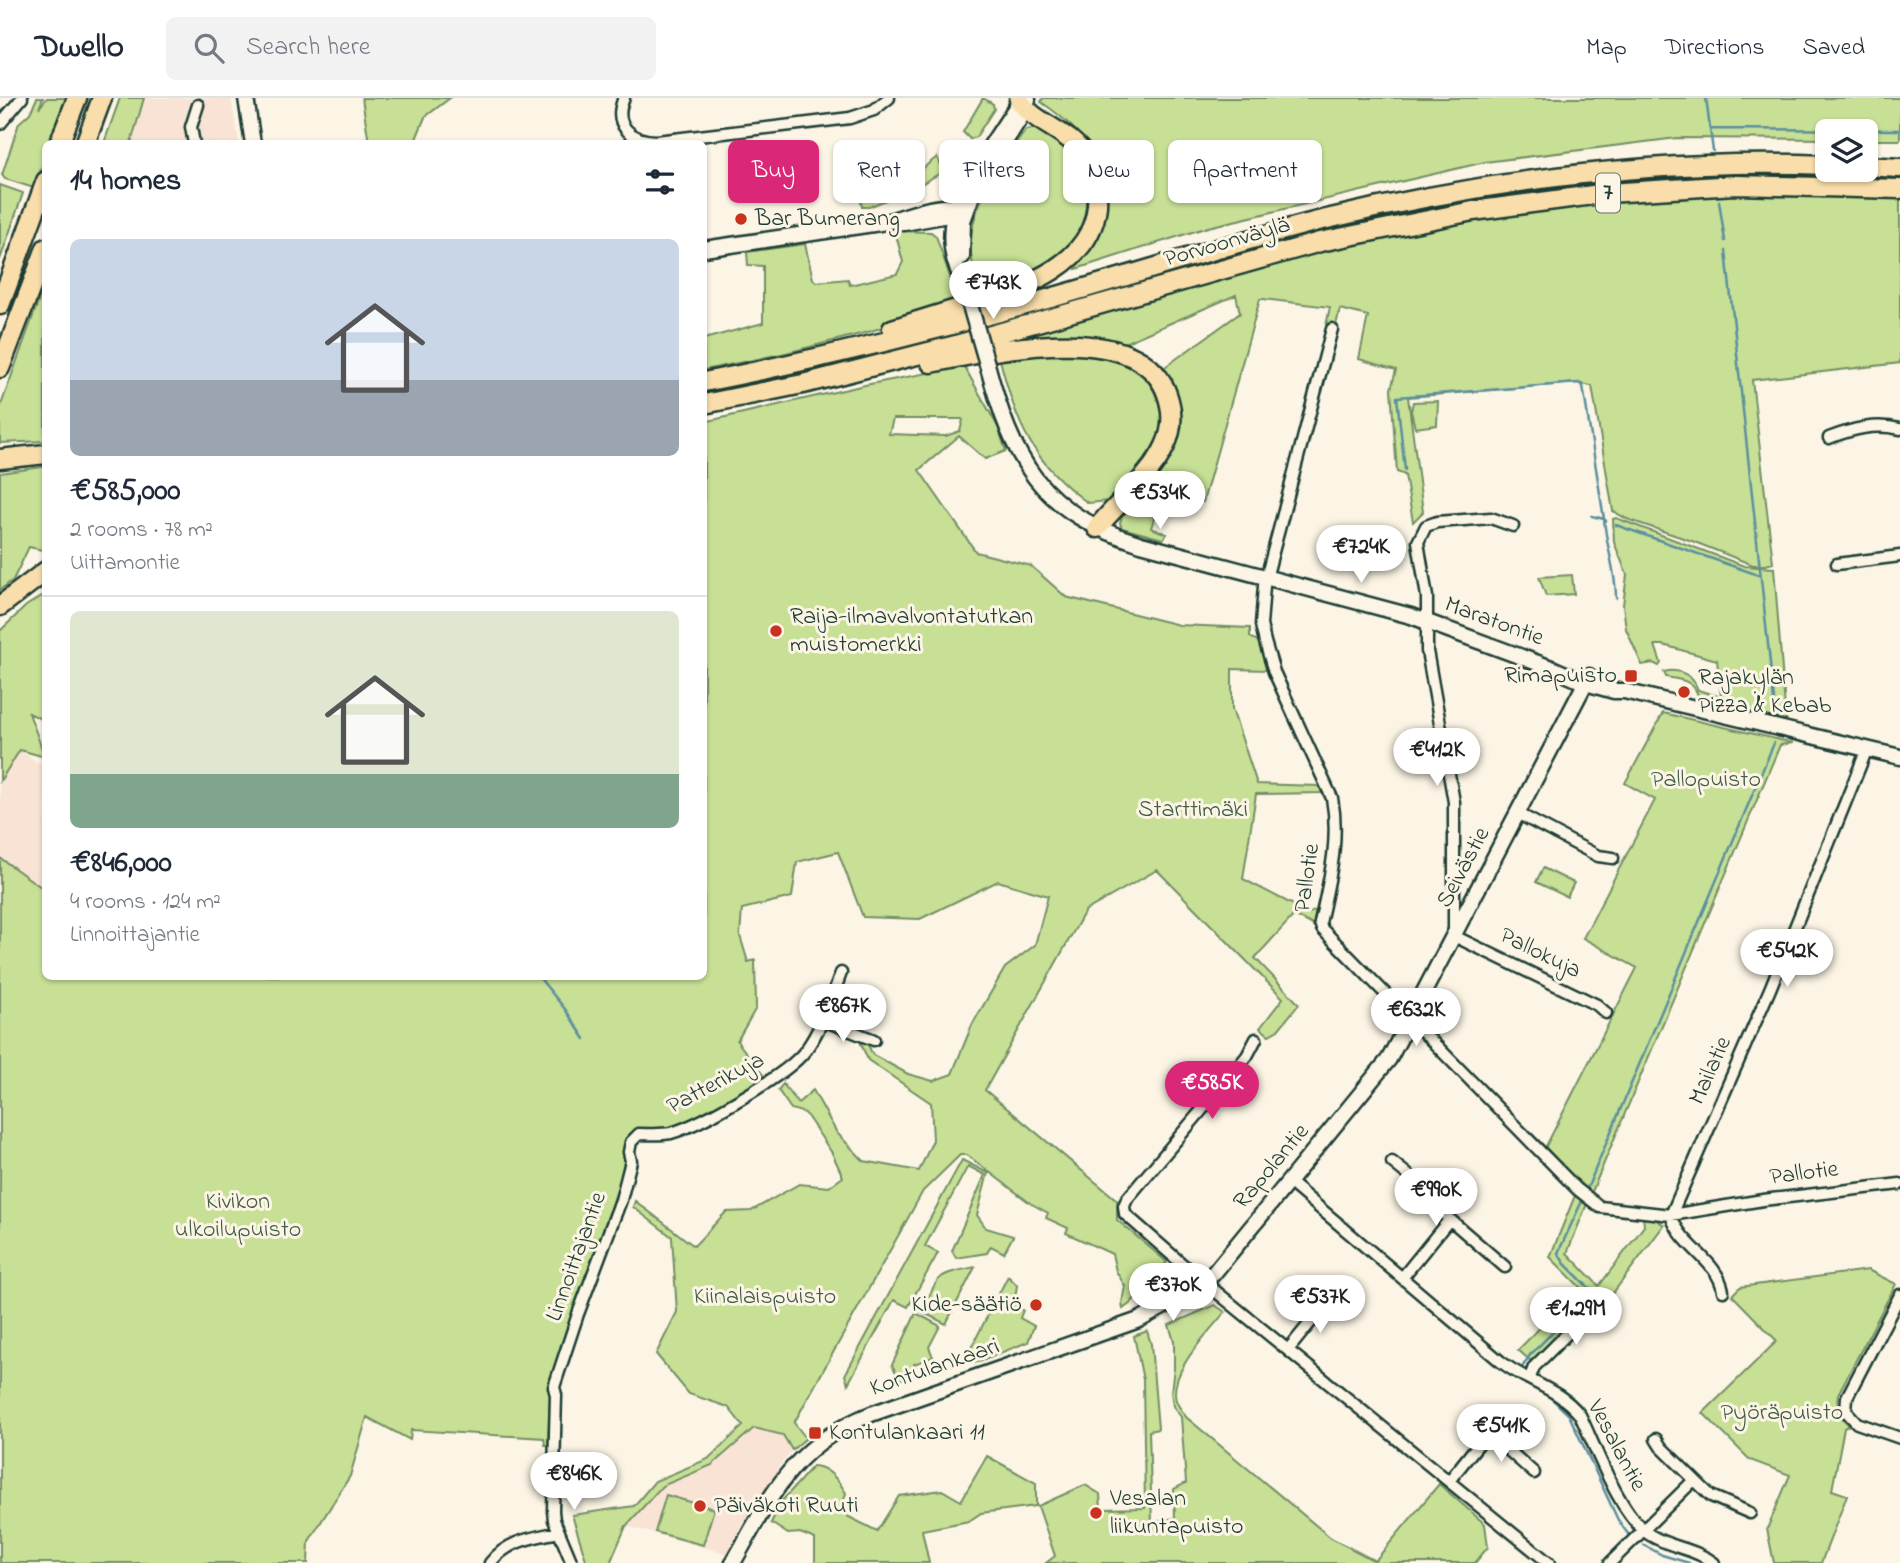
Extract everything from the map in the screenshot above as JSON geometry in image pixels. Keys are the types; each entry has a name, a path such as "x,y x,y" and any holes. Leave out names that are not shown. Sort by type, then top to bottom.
{"highway":[{"path":"61,140 76,98"},
{"path":"86,140 102,98"},
{"path":"769,369 823,349 885,332 1021,286 1052,271 1075,253 1088,236 1096,215 1097,192 1092,169 1070,138 1024,101"},
{"name":"Porvoonväylä","path":"707,381 938,329 1262,236 1410,201 1516,183 1606,172 1736,164 1815,165"},
{"path":"1878,167 1900,168"},
{"name":"Porvoonväylä","path":"707,403 803,384 1009,331 1320,242 1473,211 1608,193 1696,187 1784,185 1900,188"},
{"path":"0,305 42,192"},
{"path":"0,368 42,258"},
{"path":"803,384 873,375 971,355 1034,347 1096,346 1133,356 1156,373 1166,388 1171,407 1171,427 1157,460 1097,528"},
{"path":"0,460 37,455"},
{"path":"0,606 42,574"}],"main road":[{"path":"246,98 252,140"},
{"path":"707,249 896,220 905,223 934,219 958,211 974,190 1024,101"},
{"path":"896,220 904,214 958,211"},
{"name":"Maratontie","path":"958,211 952,233 953,258 963,282 1003,420 1022,459 1047,493 1097,528 1140,544 1427,622 1588,679 1614,691 1624,691 1900,757"},
{"name":"Maratontie","path":"958,211 962,233 963,282"},
{"path":"934,219 952,233"},
{"name":"Seivästie","path":"1374,1079 1397,1047 1588,679"},
{"name":"Rapolantie","path":"1204,1282 1374,1079"},
{"name":"Kontulankaari","path":"733,1563 786,1474 811,1448 838,1429 1121,1328 1162,1309 1204,1282"}],"street":[{"path":"0,124 22,98"},
{"path":"624,98 621,115 626,130 635,138 650,140"},
{"path":"665,140 850,118 874,110 889,98"},
{"path":"193,140 191,127 198,105"},
{"name":"Pallotie","path":"1332,329 1261,609 1261,625 1274,672 1332,798 1335,842 1320,923 1322,929 1592,1202 1608,1209 1671,1215 1763,1200 1900,1184"},
{"path":"1829,438 1850,429 1878,426 1900,429"},
{"path":"1454,936 1454,802 1427,651 1427,597 1418,542 1426,526 1437,522 1491,519 1513,526"},
{"path":"1836,564 1900,556"},
{"name":"Mailatie","path":"1671,1215 1773,981 1867,749"},
{"path":"1519,814 1598,856 1613,858"},
{"name":"Pallokuja","path":"1454,936 1597,1005 1606,1013"},
{"name":"Patterikuja","path":"636,1135 680,1130 776,1078 803,1053 823,1020 841,973"},
{"path":"823,1020 874,1040"},
{"path":"1256,1040 1247,1056 1127,1199 1124,1206 1127,1217 1549,1563"},
{"name":"Linnoittajantie","path":"572,1563 559,1529 559,1510 554,1502 556,1395 562,1382 561,1367 578,1314 636,1153 636,1135"},
{"path":"1392,1162 1424,1188 1425,1198 1505,1268"},
{"name":"Vesalantie","path":"1289,1182 1513,1371 1555,1391 1571,1402 1624,1505 1644,1531 1662,1541 1698,1552 1714,1563"},
{"path":"1671,1215 1678,1233 1721,1278 1723,1291"},
{"path":"1402,1278 1449,1220"},
{"path":"1900,1295 1847,1397 1846,1411 1857,1423 1900,1438"},
{"path":"1288,1350 1327,1302"},
{"path":"1531,1375 1534,1367 1599,1302"},
{"path":"1449,1481 1488,1432 1534,1473"},
{"path":"1656,1439 1711,1496 1750,1513"},
{"path":"1610,1563 1694,1480"},
{"path":"490,1563 511,1544 559,1529"}],"shaded area":[{"path":"144,98 231,98 238,140 200,140 197,125 205,102 194,99 185,131 187,140 132,140"},
{"path":"20,750 42,766 42,888 0,858 0,781"},
{"name":"Päiväkoti Ruuti","path":"754,1428 783,1435 792,1450 728,1554 626,1526 662,1486 712,1465"}],"green space":[{"path":"37,98 43,98 39,108 47,98 68,98 52,140 42,140 42,166 34,188 5,179 2,175 19,123 30,113"},
{"path":"120,98 144,98 132,140 105,140"},
{"path":"362,98 450,98 425,117 416,140 369,140"},
{"path":"983,98 993,104 994,109 976,137 970,139 963,132"},
{"path":"1043,98 1900,98 1900,140 1878,140 1878,119 1815,119 1815,139 1677,138 1485,162 1322,200 1322,140 1168,140 1168,203 1310,203 1208,227 1076,269 1079,260 1097,239 1105,203 1154,203 1154,140 1084,140 1041,102"},
{"path":"1038,128 1063,144 1063,203 1086,203 1085,214 1075,238 1046,266 1018,279 985,284 974,268 971,246 972,228 980,203 1049,203 1049,140 1019,140 1026,130"},
{"path":"937,157 939,174 925,182 925,167"},
{"path":"0,185 23,193 0,260"},
{"path":"1772,193 1900,197 1900,363 1752,380 1773,563 1766,565 1753,565 1627,519 1613,511 1592,386 1577,383 1408,397 1423,512 1413,522 1405,475 1397,472 1391,389 1396,370 1359,359 1368,316 1340,309 1335,329 1326,326 1330,307 1263,299 1260,299 1203,502 1163,490 1151,528 1167,534 1163,539 1122,528 1121,510 1148,476 1174,403 1162,369 1240,313 1236,295 1115,347 989,344 1260,266 1424,227 1597,203"},
{"path":"861,203 879,203 869,207 862,207"},
{"path":"895,231 931,232 936,236 959,303 868,332 707,369 707,338 763,323 763,266 748,265 747,252 805,244 816,282 848,279 850,285 897,274 903,262"},
{"path":"42,291 42,441 0,443 0,408"},
{"path":"1048,353 1088,354 1119,360 1145,378 1157,398 1161,421 1156,442 1109,501 1088,503 1053,472 1029,440 1013,404 1000,360"},
{"name":"Kivikon ulkoilupuisto","path":"964,366 998,427 1006,451 985,459 959,436 919,470 976,552 1031,566 1066,597 1179,625 1250,628 1250,637 1259,642 1268,670 1232,669 1232,709 1257,784 1319,786 1322,793 1256,794 1243,879 1309,913 1315,911 1318,931 1294,915 1255,958 1299,1004 1278,1030 1269,1035 1260,1028 1283,998 1157,870 1085,911 985,1090 1117,1200 1117,1220 1167,1262 1123,1309 1125,1286 1116,1271 1112,1254 1066,1233 1068,1228 1046,1218 1048,1213 1030,1203 967,1155 960,1155 923,1191 794,1423 806,1438 792,1450 783,1435 754,1428 712,1465 662,1486 626,1526 610,1563 587,1563 572,1515 634,1506 655,1481 708,1459 743,1426 728,1407 689,1394 656,1354 677,1312 672,1237 633,1207 635,1201 694,1246 726,1212 751,1211 799,1184 829,1187 843,1177 832,1153 805,1113 791,1109 778,1090 783,1084 798,1103 813,1090 837,1133 864,1161 919,1171 933,1140 931,1103 868,1060 859,1039 867,1043 873,1055 908,1074 933,1081 952,1074 972,1025 1005,968 1035,945 1048,896 998,881 920,919 863,917 838,852 797,862 792,897 742,909 740,936 748,962 755,960 756,1008 737,1041 767,1080 682,1126 664,1131 637,1131 629,1137 620,1182 556,1364 550,1393 548,1445 545,1445 544,1438 411,1430 410,1440 367,1417 350,1476 309,1541 308,1563 0,1563 0,858 42,888 42,980 707,980 707,421 865,385","holes":["893,419 963,420 960,431 946,436 889,434"]},
{"path":"1438,401 1437,425 1415,428 1411,411 1413,402"},
{"path":"42,468 42,550 29,547 13,580 0,590 0,473"},
{"path":"1613,519 1744,566 1774,568 1786,721 1706,703 1689,683 1666,677 1664,672 1685,674 1693,680 1698,690 1721,697 1717,660 1655,645 1661,663 1659,666 1653,663 1642,665 1626,629 1623,605 1627,575 1614,542"},
{"path":"1572,575 1574,594 1546,596 1539,577"},
{"path":"42,596 42,720 29,713 42,749 42,756 20,750 0,781 0,631 26,606"},
{"name":"Pallopuisto","path":"1663,713 1793,743 1780,745 1591,1194 1545,1148 1637,968 1583,938 1655,800 1625,783"},
{"path":"1543,868 1574,883 1567,897 1536,882"},
{"path":"962,1160 988,1173 977,1215 986,1228 1013,1236 1004,1253 991,1246 987,1253 956,1258 952,1251 985,1175 968,1166 925,1246 938,1253 908,1307 894,1300 848,1384 845,1375"},
{"path":"1576,1193 1587,1204 1567,1253 1599,1286 1644,1226 1643,1216 1664,1225 1601,1309 1540,1369 1518,1350 1580,1287 1550,1257"},
{"path":"975,1267 946,1324 922,1312 939,1279 952,1272"},
{"name":"Pyöräpuisto","path":"1868,1270 1896,1284 1838,1394 1839,1412 1850,1425 1844,1428 1832,1490 1847,1495 1821,1563 1774,1563 1767,1529 1790,1475 1750,1460 1703,1413 1777,1341 1732,1295 1740,1287"},
{"path":"1008,1276 1017,1285 1014,1306 1023,1310 1020,1318 1034,1326 1028,1342 975,1363 971,1348"},
{"path":"1215,1305 1225,1312 1190,1354 1177,1380 1177,1403 1186,1417 1331,1538 1375,1561 1439,1484 1485,1524 1488,1547 1475,1563 1046,1563 1055,1556 1038,1506 1085,1485 1100,1494 1101,1509 1145,1508 1143,1380 1134,1336 1147,1331 1151,1344 1158,1429 1149,1431 1152,1523 1175,1518 1174,1489 1186,1483 1181,1417 1173,1406 1171,1392 1174,1341 1169,1325"},
{"path":"916,1313 940,1326 929,1347 933,1357 914,1364 917,1374 900,1380 892,1365"},
{"path":"987,1456 1036,1483 1036,1506 981,1513 969,1521 922,1530 929,1563 815,1563 815,1539 800,1533 788,1534 771,1523 781,1502 813,1466 828,1471 843,1488 846,1493 843,1504 847,1516 877,1531 899,1496 942,1490 961,1501"},
{"path":"666,1495 714,1509 703,1545 655,1532"}],"waterway":[{"path":"1706,98 1710,129"},
{"path":"1713,151 1710,129 1900,130"},
{"path":"1719,201 1725,241"},
{"path":"1726,251 1776,719"},
{"path":"1405,470 1397,397 1579,383 1583,386 1606,521"},
{"path":"1592,516 1604,519 1616,598"},
{"path":"1616,525 1761,576"},
{"path":"1587,1189 1774,743"},
{"path":"541,980 585,1039"},
{"path":"1523,1366 1530,1355 1593,1292 1565,1264 1558,1253 1582,1201"},
{"path":"1549,1396 1569,1415 1618,1520 1628,1534"},
{"path":"1644,1545 1662,1555 1689,1563"}],"place":[{"name":"Bar Bumerang","path":"741,219"},
{"name":"Raija-ilmavalvontatutkan muistomerkki","path":"776,631"},
{"name":"Rimapuisto","path":"1631,676"},
{"name":"Rajakylän Pizza & Kebab","path":"1684,692"},
{"name":"Kide-säätiö","path":"1036,1305"},
{"name":"Kontulankaari 11","path":"815,1433"},
{"name":"Päiväkoti Ruuti","path":"700,1506"},
{"name":"Vesalan liikuntapuisto","path":"1096,1513"}],"park label":[{"name":"Starttimäki","path":"1193,810"},
{"name":"Kiinalaispuisto","path":"765,1297"}]}
